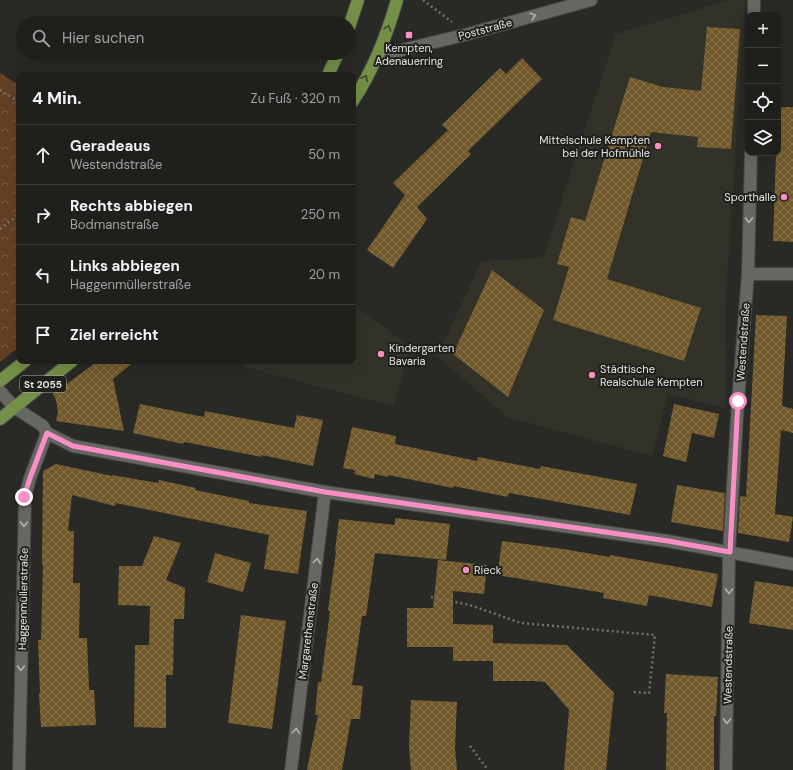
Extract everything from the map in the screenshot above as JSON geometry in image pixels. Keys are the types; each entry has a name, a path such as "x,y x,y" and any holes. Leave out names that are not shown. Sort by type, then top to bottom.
{"main road":[{"path":"353,16 358,0"},
{"path":"356,95 377,56 389,29 397,0"},
{"path":"329,72 335,60"},
{"name":"St 2055","path":"0,381 21,364"},
{"name":"St 2055","path":"0,419 68,364"}],"street":[{"name":"Poststraße","path":"377,56 468,34 591,0"},
{"path":"754,0 754,12"},
{"name":"Westendstraße","path":"726,770 730,552 738,401 748,274 751,156"},
{"path":"748,274 793,274"},
{"path":"0,391 14,407 43,426 47,433 73,446 325,492 668,541 793,564"},
{"name":"Haggenmüllerstraße","path":"19,770 24,497 47,433"},
{"name":"Margarethenstraße","path":"291,770 325,492"}],"path":[{"path":"423,0 468,34"},
{"path":"0,90 16,100"},
{"path":"0,229 16,216"},
{"path":"431,597 470,605 522,623 655,635 649,693 632,692"},
{"path":"470,746 488,770"}],"shaded area":[{"path":"731,0 745,0 725,309 726,408 668,394 652,456 507,417 437,356 482,261 543,258 616,34"},
{"name":"Kindergarten Bavaria","path":"356,306 410,347 394,406 244,367 245,364 356,364"}],"green space":[{"path":"0,73 16,83 16,349 0,362"}],"building":[{"path":"707,27 740,29 731,149 697,147 698,137 651,132 607,279 701,308 684,361 553,320 569,267 557,264 571,217 585,221 630,77 663,87 701,91"},
{"path":"522,58 542,79 468,151 471,154 417,207 427,219 393,268 367,250 405,195 393,183 448,130 442,125 500,68 506,74"},
{"name":"Sporthalle","path":"781,107 793,107 793,242 773,241 776,156 781,156"},
{"path":"492,270 544,310 508,397 453,354"},
{"path":"756,315 787,316 782,406 793,409 793,433 781,430 775,514 793,517 789,542 738,533 740,496 746,497"},
{"path":"94,364 131,364 113,379 124,431 56,421 58,413 56,400 53,394"},
{"path":"140,404 204,417 205,411 294,428 297,415 323,420 313,466 262,455 262,457 184,442 183,444 133,433"},
{"path":"674,404 719,414 714,438 692,433 686,462 663,456"},
{"path":"352,427 396,436 395,444 477,461 478,457 540,469 541,466 637,484 630,515 509,493 508,497 453,486 453,488 388,475 388,477 375,474 374,479 354,474 355,470 343,468"},
{"path":"56,464 112,476 158,483 159,480 196,488 195,490 249,501 249,503 307,511 298,574 264,569 269,535 116,503 115,506 72,495 68,531 74,531 73,583 80,583 79,638 87,638 89,690 94,690 96,725 41,727 38,640 41,640 43,471"},
{"path":"677,485 725,493 723,531 671,522"},
{"path":"395,518 450,524 446,560 375,553 366,616 362,616 352,685 363,686 360,719 351,719 342,770 307,770 318,715 315,715 318,682 321,682 339,519 395,525"},
{"path":"154,536 181,543 166,580 185,588 184,619 174,619 173,675 166,675 166,728 134,727 135,645 149,645 150,606 118,605 119,566 142,566"},
{"path":"502,541 610,557 610,555 718,574 712,607 649,595 647,606 603,598 604,593 497,575"},
{"path":"215,553 251,563 243,592 207,582"},
{"path":"438,560 487,565 484,594 453,591 453,624 493,625 493,643 567,645 614,693 606,770 564,770 569,710 545,682 493,681 493,661 453,661 453,647 407,647 407,608 433,608"},
{"path":"755,581 793,587 793,630 749,623"},
{"path":"241,615 286,621 272,729 228,723"},
{"path":"666,674 718,677 716,716 714,716 714,770 666,770 667,713 664,713"},
{"path":"411,700 457,702 455,748 457,770 411,770 409,746"}],"place":[{"name":"Kempten, Adenauerring","path":"409,35"},
{"name":"Mittelschule Kempten bei der Hofmühle","path":"658,146"},
{"name":"Sporthalle","path":"784,197"},
{"name":"Kindergarten Bavaria","path":"381,354"},
{"name":"Städtische Realschule Kempten","path":"592,375"},
{"name":"Rieck","path":"466,570"}],"route":[{"path":"24,497 47,433 73,446 325,492 668,541 730,552 738,401"}]}
